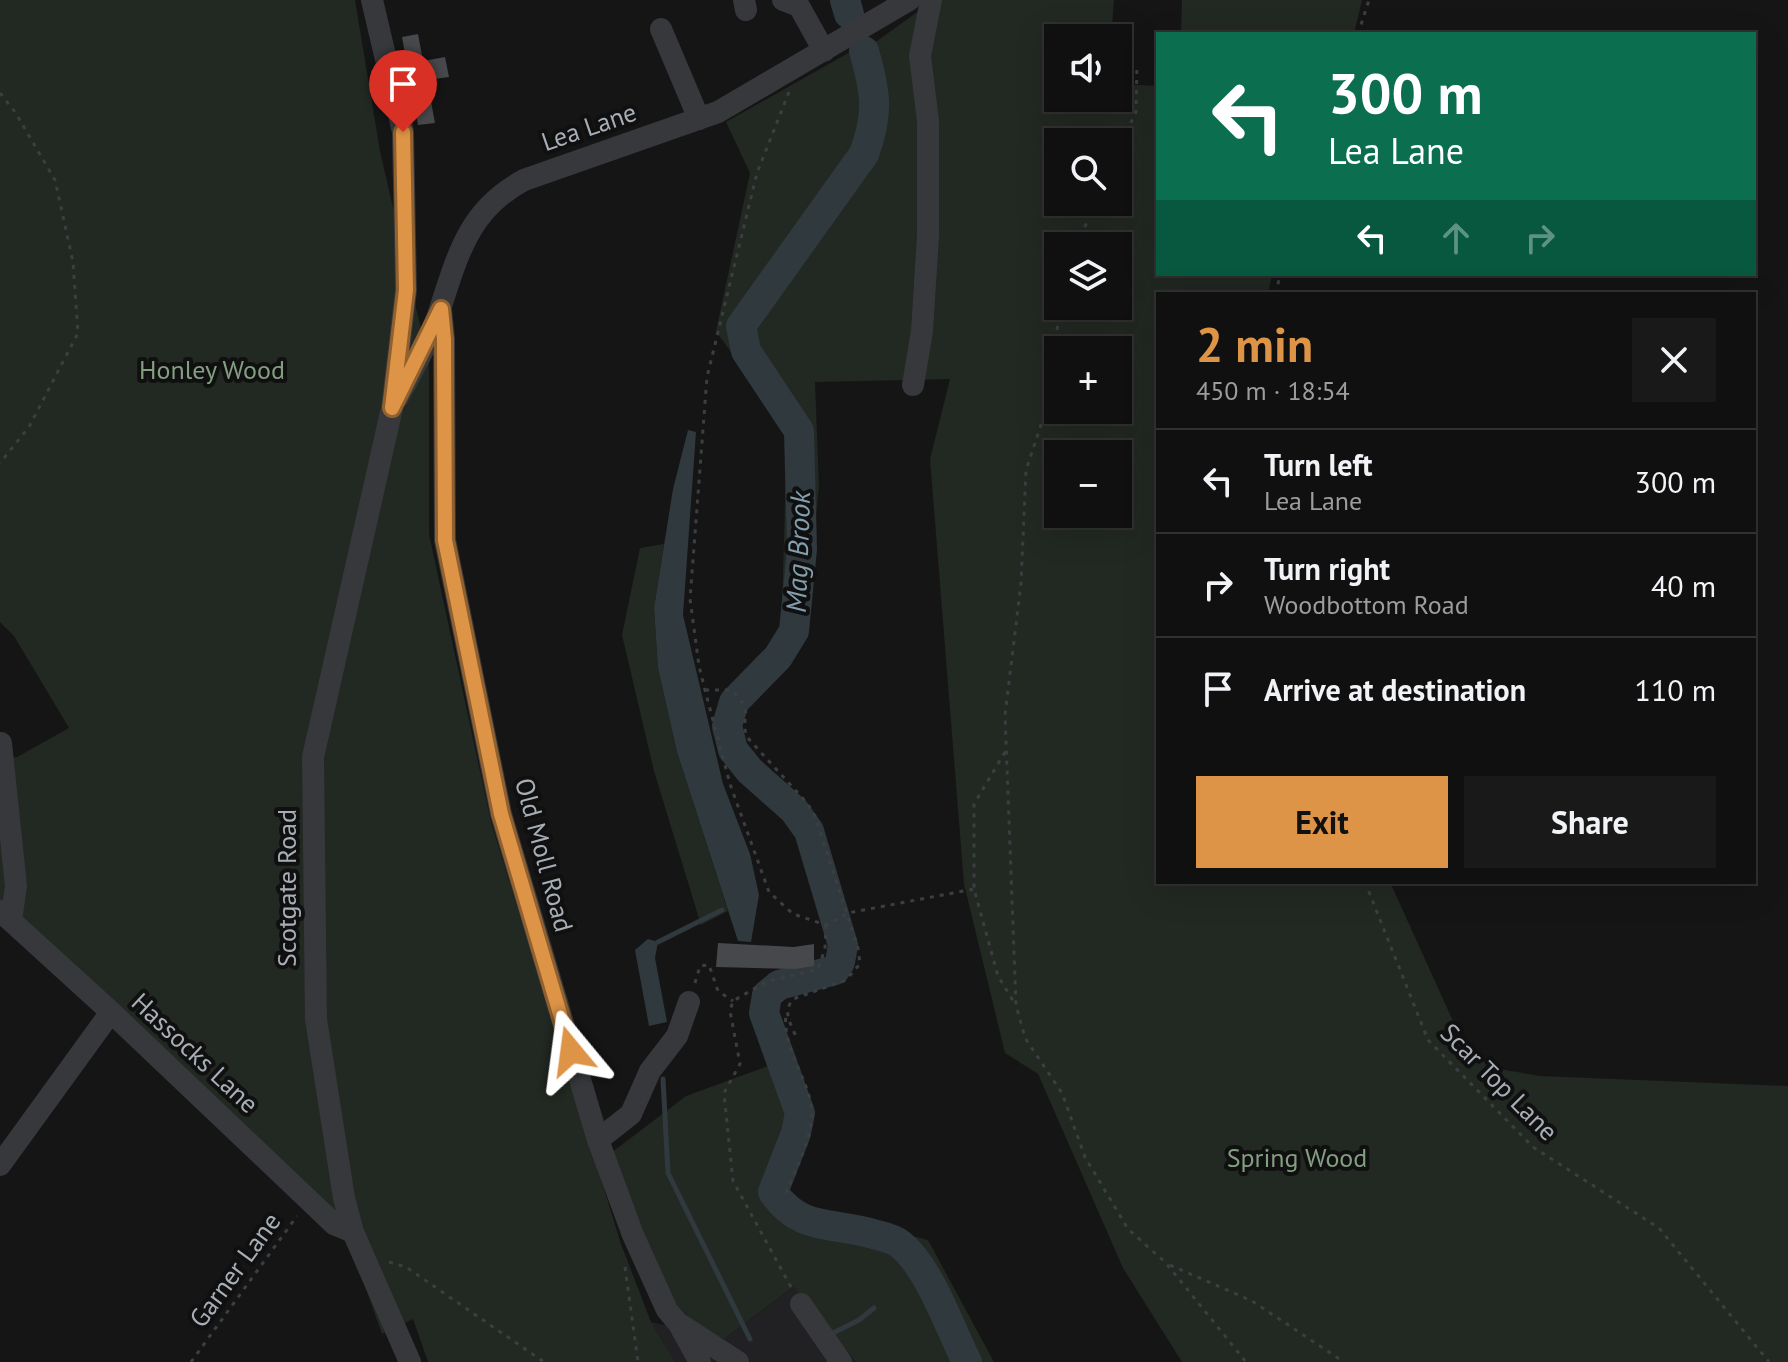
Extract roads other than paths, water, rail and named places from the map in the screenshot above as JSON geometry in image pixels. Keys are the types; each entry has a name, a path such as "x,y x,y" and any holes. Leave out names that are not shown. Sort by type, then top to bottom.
{"street":[{"path":"372,0 403,132 406,290 392,408"},
{"path":"783,0 799,6 824,51"},
{"name":"Lea Lane","path":"392,408 441,309 452,268 476,219 502,191 524,180 718,112 909,0"},
{"path":"913,385 922,331 928,236 928,121 920,56 931,0"},
{"path":"661,29 699,119"},
{"name":"Old Moll Road","path":"441,309 444,339 445,540 501,814 598,1140 633,1235 667,1310 678,1323 738,1362"},
{"name":"Scotgate Road","path":"392,408 313,757 316,1019 344,1198 353,1232 410,1362"},
{"path":"1,743 16,886 5,916"},
{"name":"Hassocks Lane","path":"5,916 334,1224 353,1232"},
{"path":"598,1140 631,1114 650,1071 677,1036 689,1002"},
{"path":"0,1165 111,1012"},
{"path":"801,1304 841,1362"},
{"path":"678,1323 700,1362"}],"waterway":[{"path":"845,0 849,14"},
{"name":"Mag Brook","path":"864,51 874,103 872,127 864,154 741,326 746,351 799,431 802,549 794,631 778,657 734,702 727,726 733,750 750,771 794,810 809,831 843,945 835,970 779,985 767,995 764,1013 800,1113 796,1133 773,1192 784,1205 807,1220 889,1238 900,1244 930,1283 967,1362"},
{"path":"658,942 722,910"},
{"path":"663,1079 668,1173 750,1339"},
{"path":"831,1334 859,1320 874,1308"}],"park label":[{"name":"Honley Wood","path":"212,370"},
{"name":"Spring Wood","path":"1297,1158"}]}
